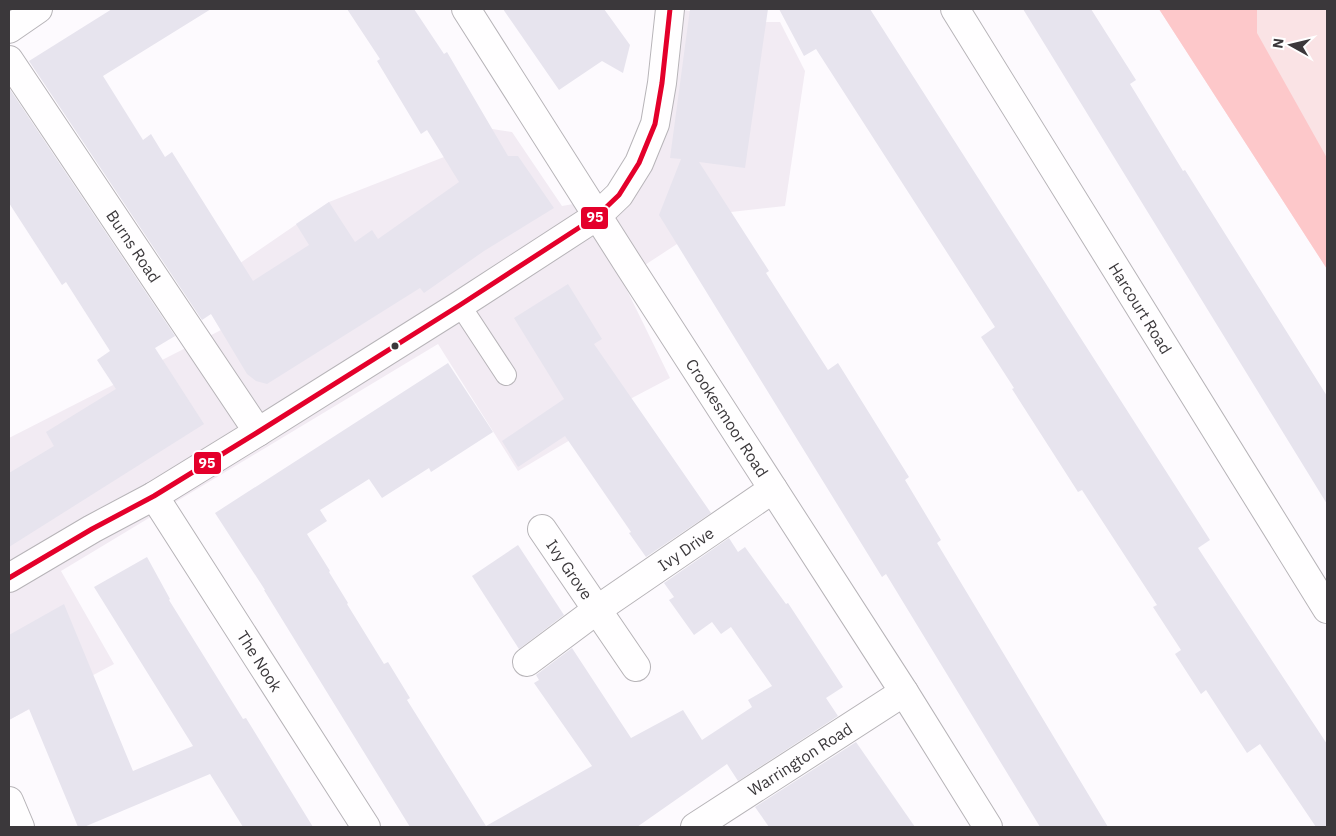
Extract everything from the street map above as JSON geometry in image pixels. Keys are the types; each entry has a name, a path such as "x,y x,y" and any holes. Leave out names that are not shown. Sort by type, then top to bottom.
{"street":[{"path":"9,28 38,9"},
{"name":"Crookesmoor Road","path":"466,9 904,692 988,827"},
{"path":"9,578 92,529 154,496 258,432 597,216 619,195 640,163 655,124 662,83 670,9"},
{"name":"Harcourt Road","path":"955,9 1327,609"},
{"name":"Burns Road","path":"9,60 258,432"},
{"name":"Ivy Drive","path":"527,662 598,609 773,489"},
{"name":"The Nook","path":"154,496 366,827"},
{"name":"Ivy Grove","path":"542,529 598,609"},
{"path":"598,609 636,667"},
{"name":"Warrington Road","path":"695,827 904,692"},
{"path":"9,801 20,827"}],"lane":[{"path":"460,305 506,374"}],"shaded area":[{"path":"1159,9 1327,9 1327,269"},
{"path":"1159,9 1257,9 1257,33 1327,158 1327,269"},
{"path":"683,10 765,22 780,22 805,71 785,206 731,212 622,280 670,378 632,398 587,430 518,471 438,344 61,571 114,664 9,720 9,438 221,330 198,292 329,202 444,157 492,129 512,132 562,206 631,194"}],"building":[{"path":"112,9 211,9 103,76 143,140 151,134 165,157 172,152 253,281 309,245 296,224 329,202 355,242 372,230 378,239 459,182 427,130 421,134 377,61 380,59 347,9 414,9 444,54 447,52 508,156 518,156 554,208 484,251 424,293 420,288 267,384 256,381 247,374 211,314 202,320 29,61"},
{"path":"503,9 604,9 630,45 623,73 602,61 559,90"},
{"path":"690,9 768,9 745,168 699,162 769,271 766,273 828,370 838,363 909,477 905,480 941,540 937,543 1108,827 1040,827 886,574 882,577 659,215 681,159 670,158"},
{"path":"779,9 870,9 1210,540 1198,548 1327,744 1327,827 1316,827 1260,744 1247,753 1206,690 1201,694 1175,654 1181,650 1153,607 1157,605 1082,490 1078,492 981,337 995,327 816,49 804,56"},
{"path":"1023,9 1091,9 1136,80 1130,84 1183,171 1185,170 1327,396 1327,504"},
{"path":"9,88 175,336 155,348 204,424 9,547 9,473 54,446 46,432 116,389 97,360 110,351 66,282 62,285 9,203"},
{"path":"568,284 602,339 594,344 711,513 646,557 565,436 518,467 502,441 564,399 514,318"},
{"path":"448,363 493,432 431,472 429,468 382,498 369,479 320,510 327,521 307,534 330,571 347,604 384,664 388,662 410,698 407,700 486,826 592,766 534,683 539,680 536,675 572,648 631,738 683,710 702,740 752,707 748,700 772,686 731,627 721,634 712,622 694,635 669,600 674,597 664,583 729,538 738,552 745,547 786,604 788,603 843,687 826,698 838,716 738,781 727,764 637,827 410,827 265,590 215,513"},
{"path":"518,545 564,615 519,649 472,576"},
{"path":"147,557 169,600 243,719 246,718 313,827 243,827 210,774 84,827 78,827 29,709 9,720 9,635 64,604 133,771 193,746 94,587"},
{"path":"856,742 915,827 769,827 755,807"}],"transit line":[{"name":"95","path":"9,578 92,529 154,496 258,432 597,216 619,195 639,163 655,124 662,83 670,9"}]}
